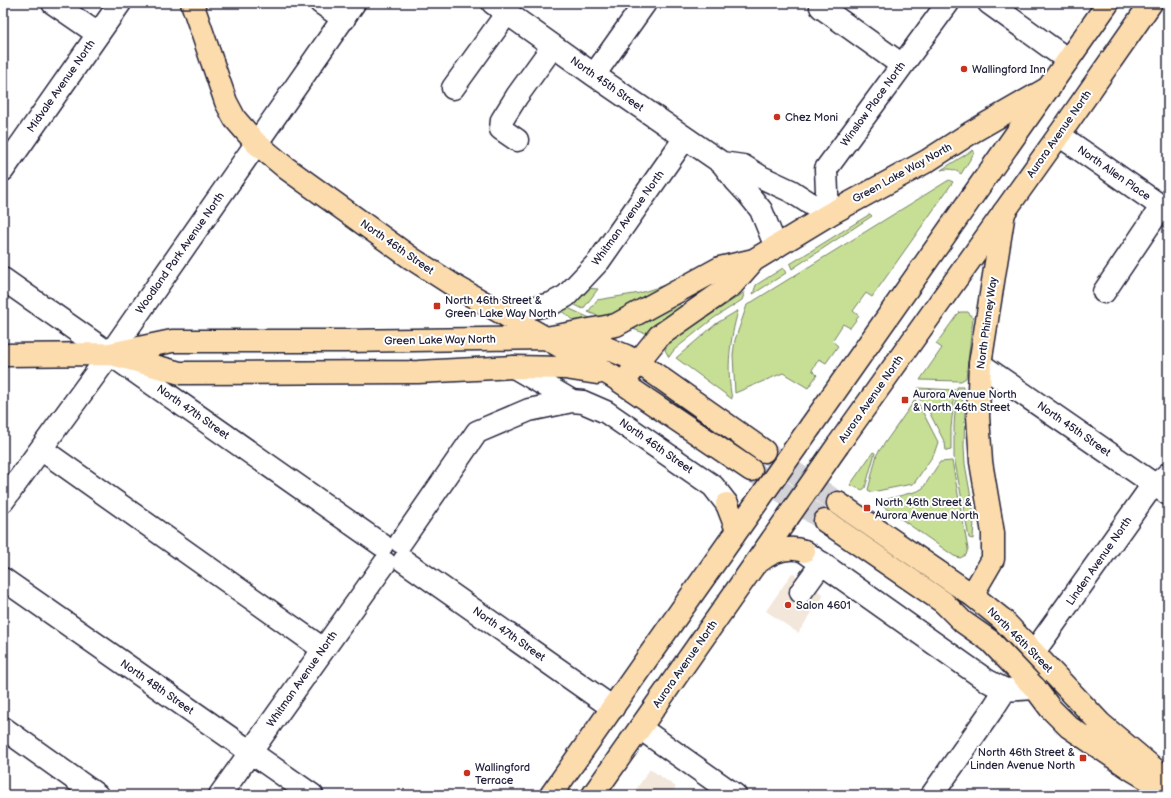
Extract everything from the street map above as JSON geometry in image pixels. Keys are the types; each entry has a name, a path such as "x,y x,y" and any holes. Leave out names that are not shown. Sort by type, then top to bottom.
{"main road":[{"name":"North 46th Street","path":"192,3 226,102 235,119 256,142 286,168 411,258 454,285 618,380 751,470"},
{"path":"551,795 1108,3"},
{"name":"Aurora Avenue North","path":"592,795 1151,3"},
{"name":"Green Lake Way North","path":"3,355 110,354 172,342 546,338 616,325 720,268 754,260 828,215 927,161 972,132 1050,86"},
{"name":"North Phinney Way","path":"972,595 993,559 994,533 984,484 978,416 980,364 1004,212"},
{"name":"Green Lake Way North","path":"110,354 180,373 418,372 514,367 579,370 618,380 638,362 659,336 732,285 754,260"},
{"name":"North 46th Street","path":"546,338 604,347 638,362 764,451"},
{"name":"North 46th Street","path":"838,503 972,595 1002,619 1101,724 1168,781"},
{"path":"727,504 737,530"},
{"name":"North 46th Street","path":"825,521 943,602 964,622 990,641 1035,688 1050,708 1069,727 1131,769 1168,791"},
{"path":"755,565 765,557 782,549 792,548 813,557"},
{"path":"943,602 972,595"}],"street":[{"path":"53,3 98,34"},
{"name":"Midvale Avenue North","path":"3,170 120,3"},
{"path":"321,3 349,11"},
{"path":"594,75 645,3"},
{"path":"823,3 820,7 902,65"},
{"name":"Winslow Place North","path":"828,215 826,169 948,3"},
{"path":"989,3 1068,60"},
{"path":"453,88 500,8"},
{"name":"North 45th Street","path":"500,8 722,163 736,182 761,210 776,247"},
{"name":"Woodland Park Avenue North","path":"3,502 110,354 256,142 349,11"},
{"path":"517,140 501,129 502,120 517,96 553,46"},
{"name":"North Allen Place","path":"1059,135 1165,209"},
{"name":"Whitman Avenue North","path":"498,310 532,308 551,304 566,296 599,261 685,138"},
{"name":"North 45th Street","path":"722,163 743,166 761,177 791,191 828,215"},
{"path":"1104,292 1165,209"},
{"name":"North 47th Street","path":"3,279 613,708"},
{"name":"North 45th Street","path":"980,364 1164,484"},
{"name":"North 46th Street","path":"514,367 572,401 583,402 606,412 713,486 727,504"},
{"name":"Whitman Avenue North","path":"220,795 393,553 477,432 529,410 572,401"},
{"path":"41,449 323,649"},
{"name":"Linden Avenue North","path":"1034,652 1147,493 1164,484"},
{"path":"801,592 813,557 986,680 1005,690 1035,688"},
{"name":"North 48th Street","path":"3,579 312,795"},
{"path":"938,793 1005,690"},
{"path":"3,728 97,795"},
{"path":"640,728 735,795"}],"shaded area":[{"path":"792,573 824,595 798,633 766,611"},
{"path":"650,769 676,787 670,795 632,795"}],"green space":[{"path":"973,150 974,153 961,174 951,169 941,170"},
{"path":"949,180 953,182 872,297 866,293 853,311 859,316 850,328 843,324 832,341 838,346 826,363 819,359 812,370 817,375 808,388 783,373 735,393 733,355 735,340 747,305"},
{"path":"870,214 872,216 792,269 790,264"},
{"path":"783,268 786,273 753,294 756,285"},
{"path":"690,274 610,321 588,312 597,300 640,293 665,285"},
{"path":"584,288 598,289 583,309 569,302"},
{"path":"745,292 742,300 714,318 674,350 669,357 665,350 669,342"},
{"path":"678,303 681,306 678,309 647,334 630,328"},
{"path":"559,304 603,324 578,323 557,308"},
{"path":"737,311 729,365 732,399 676,358 717,323"},
{"path":"960,312 968,312 973,318 966,378 961,381 920,380 942,348 936,344"},
{"path":"957,387 963,387 962,399 965,408 965,464 973,509 973,539 969,538 954,457 954,425"},
{"path":"918,388 955,390 951,428 951,450 946,451 945,443 925,404 914,395"},
{"path":"915,400 938,442 934,454 915,482 912,484 872,492 868,490 877,454"},
{"path":"873,452 875,453 865,488 862,490 850,485"},
{"path":"952,461 968,549 966,555 960,558 954,556 881,505 880,501 918,491 923,488 940,462"}],"tunnel":[{"path":"764,451 838,503"},
{"path":"751,470 825,521"}],"place":[{"name":"Wallingford Inn","path":"964,69"},
{"name":"Chez Moni","path":"777,117"},
{"name":"North 46th Street & Green Lake Way North","path":"437,306"},
{"name":"Aurora Avenue North & North 46th Street","path":"905,400"},
{"name":"North 46th Street & Aurora Avenue North","path":"867,508"},
{"name":"Salon 4601","path":"788,605"},
{"name":"North 46th Street & Linden Avenue North","path":"1083,758"},
{"name":"Wallingford Terrace","path":"467,773"}]}
